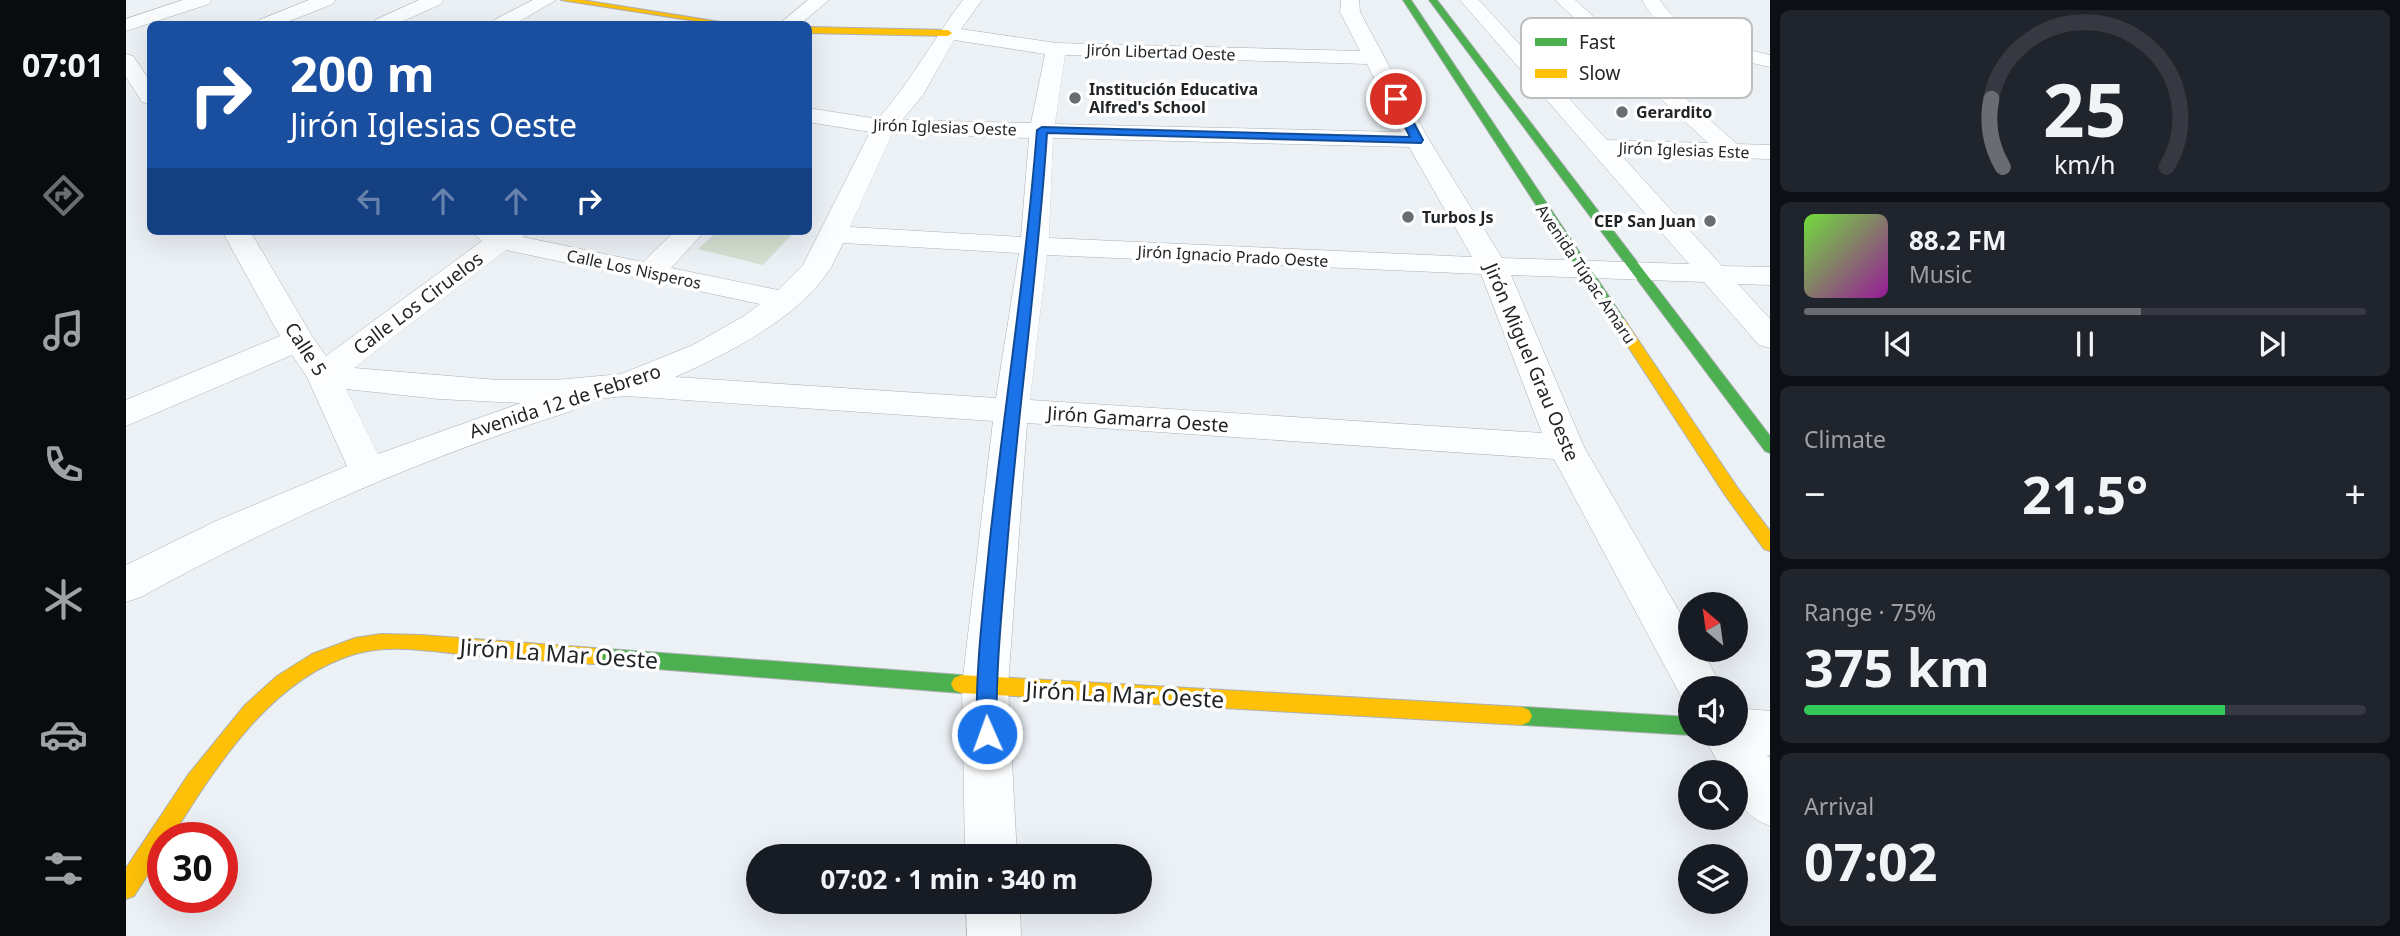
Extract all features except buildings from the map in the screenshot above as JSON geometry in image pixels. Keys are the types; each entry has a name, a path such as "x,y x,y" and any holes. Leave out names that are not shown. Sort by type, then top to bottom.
{"main road":[{"path":"565,0 708,21"},
{"name":"Avenida Túpac Amaru","path":"1407,0 1584,270 1770,544"},
{"name":"Avenida Túpac Amaru","path":"1433,0 1482,61 1635,271 1770,447"},
{"path":"812,30 948,33"},
{"name":"Jirón La Mar Oeste","path":"126,888 222,743 265,699 312,663 355,646 411,642 985,686 1678,725"}],"street":[{"path":"126,25 202,0"},
{"path":"274,21 326,0"},
{"path":"388,21 434,0"},
{"path":"507,21 547,0"},
{"path":"792,21 820,0"},
{"name":"Avenida 12 de Febrero","path":"126,585 258,519 368,472 510,417 626,385 704,352 755,323 816,269 884,127 912,95 948,33 973,0"},
{"name":"Jirón Miguel Grau Oeste","path":"1350,0 1350,12 1417,140 1493,267 1566,447 1693,676"},
{"path":"1469,0 1521,59"},
{"path":"1564,0 1584,18"},
{"path":"1651,0 1664,18"},
{"name":"Jirón Libertad Oeste","path":"948,33 1056,49 1374,58"},
{"path":"991,844 985,686 1011,411 1034,247 1042,130 1056,49"},
{"path":"1752,57 1770,61"},
{"path":"136,65 147,90"},
{"path":"1556,98 1710,274 1770,338"},
{"path":"1672,98 1731,151"},
{"name":"Jirón Iglesias Oeste","path":"812,116 884,127 1417,140"},
{"name":"Jirón Iglesias Este","path":"1599,147 1770,152"},
{"name":"Jirón Ignacio Prado Oeste","path":"832,234 1034,247 1770,276"},
{"name":"Calle 5","path":"238,235 298,340 323,375 368,472"},
{"name":"Calle Los Ciruelos","path":"323,375 499,235"},
{"name":"Calle Los Nisperos","path":"504,235 650,272 784,300"},
{"path":"650,272 687,235"},
{"path":"126,414 298,340"},
{"path":"323,375 377,383 510,391 556,391 626,385"},
{"name":"Jirón Gamarra Oeste","path":"626,385 1566,447"},
{"path":"1748,731 1770,733"},
{"path":"1734,746 1770,802"},
{"path":"993,914 994,936"}],"green space":[{"path":"714,235 791,235 763,265 698,249"}],"traffic: fast":[{"path":"1407,0 1619,322"},
{"path":"1433,0 1770,447"},
{"path":"594,656 961,684"},
{"path":"1522,716 1678,725"}],"traffic: slow":[{"path":"565,0 708,21"},
{"path":"812,30 948,33"},
{"path":"1619,322 1731,491 1770,544"},
{"path":"126,888 195,782 222,746 252,712 284,682 318,660 355,646 395,642 594,656"},
{"path":"961,684 1522,716"}],"place":[{"name":"Institución Educativa Alfred's School","path":"1075,98"},
{"name":"Gerardito","path":"1622,112"},
{"name":"Turbos Js","path":"1408,217"},
{"name":"CEP San Juan","path":"1710,221"}],"route":[{"path":"987,734 985,686 1011,411 1034,247 1042,130 1417,140 1396,99"}]}
